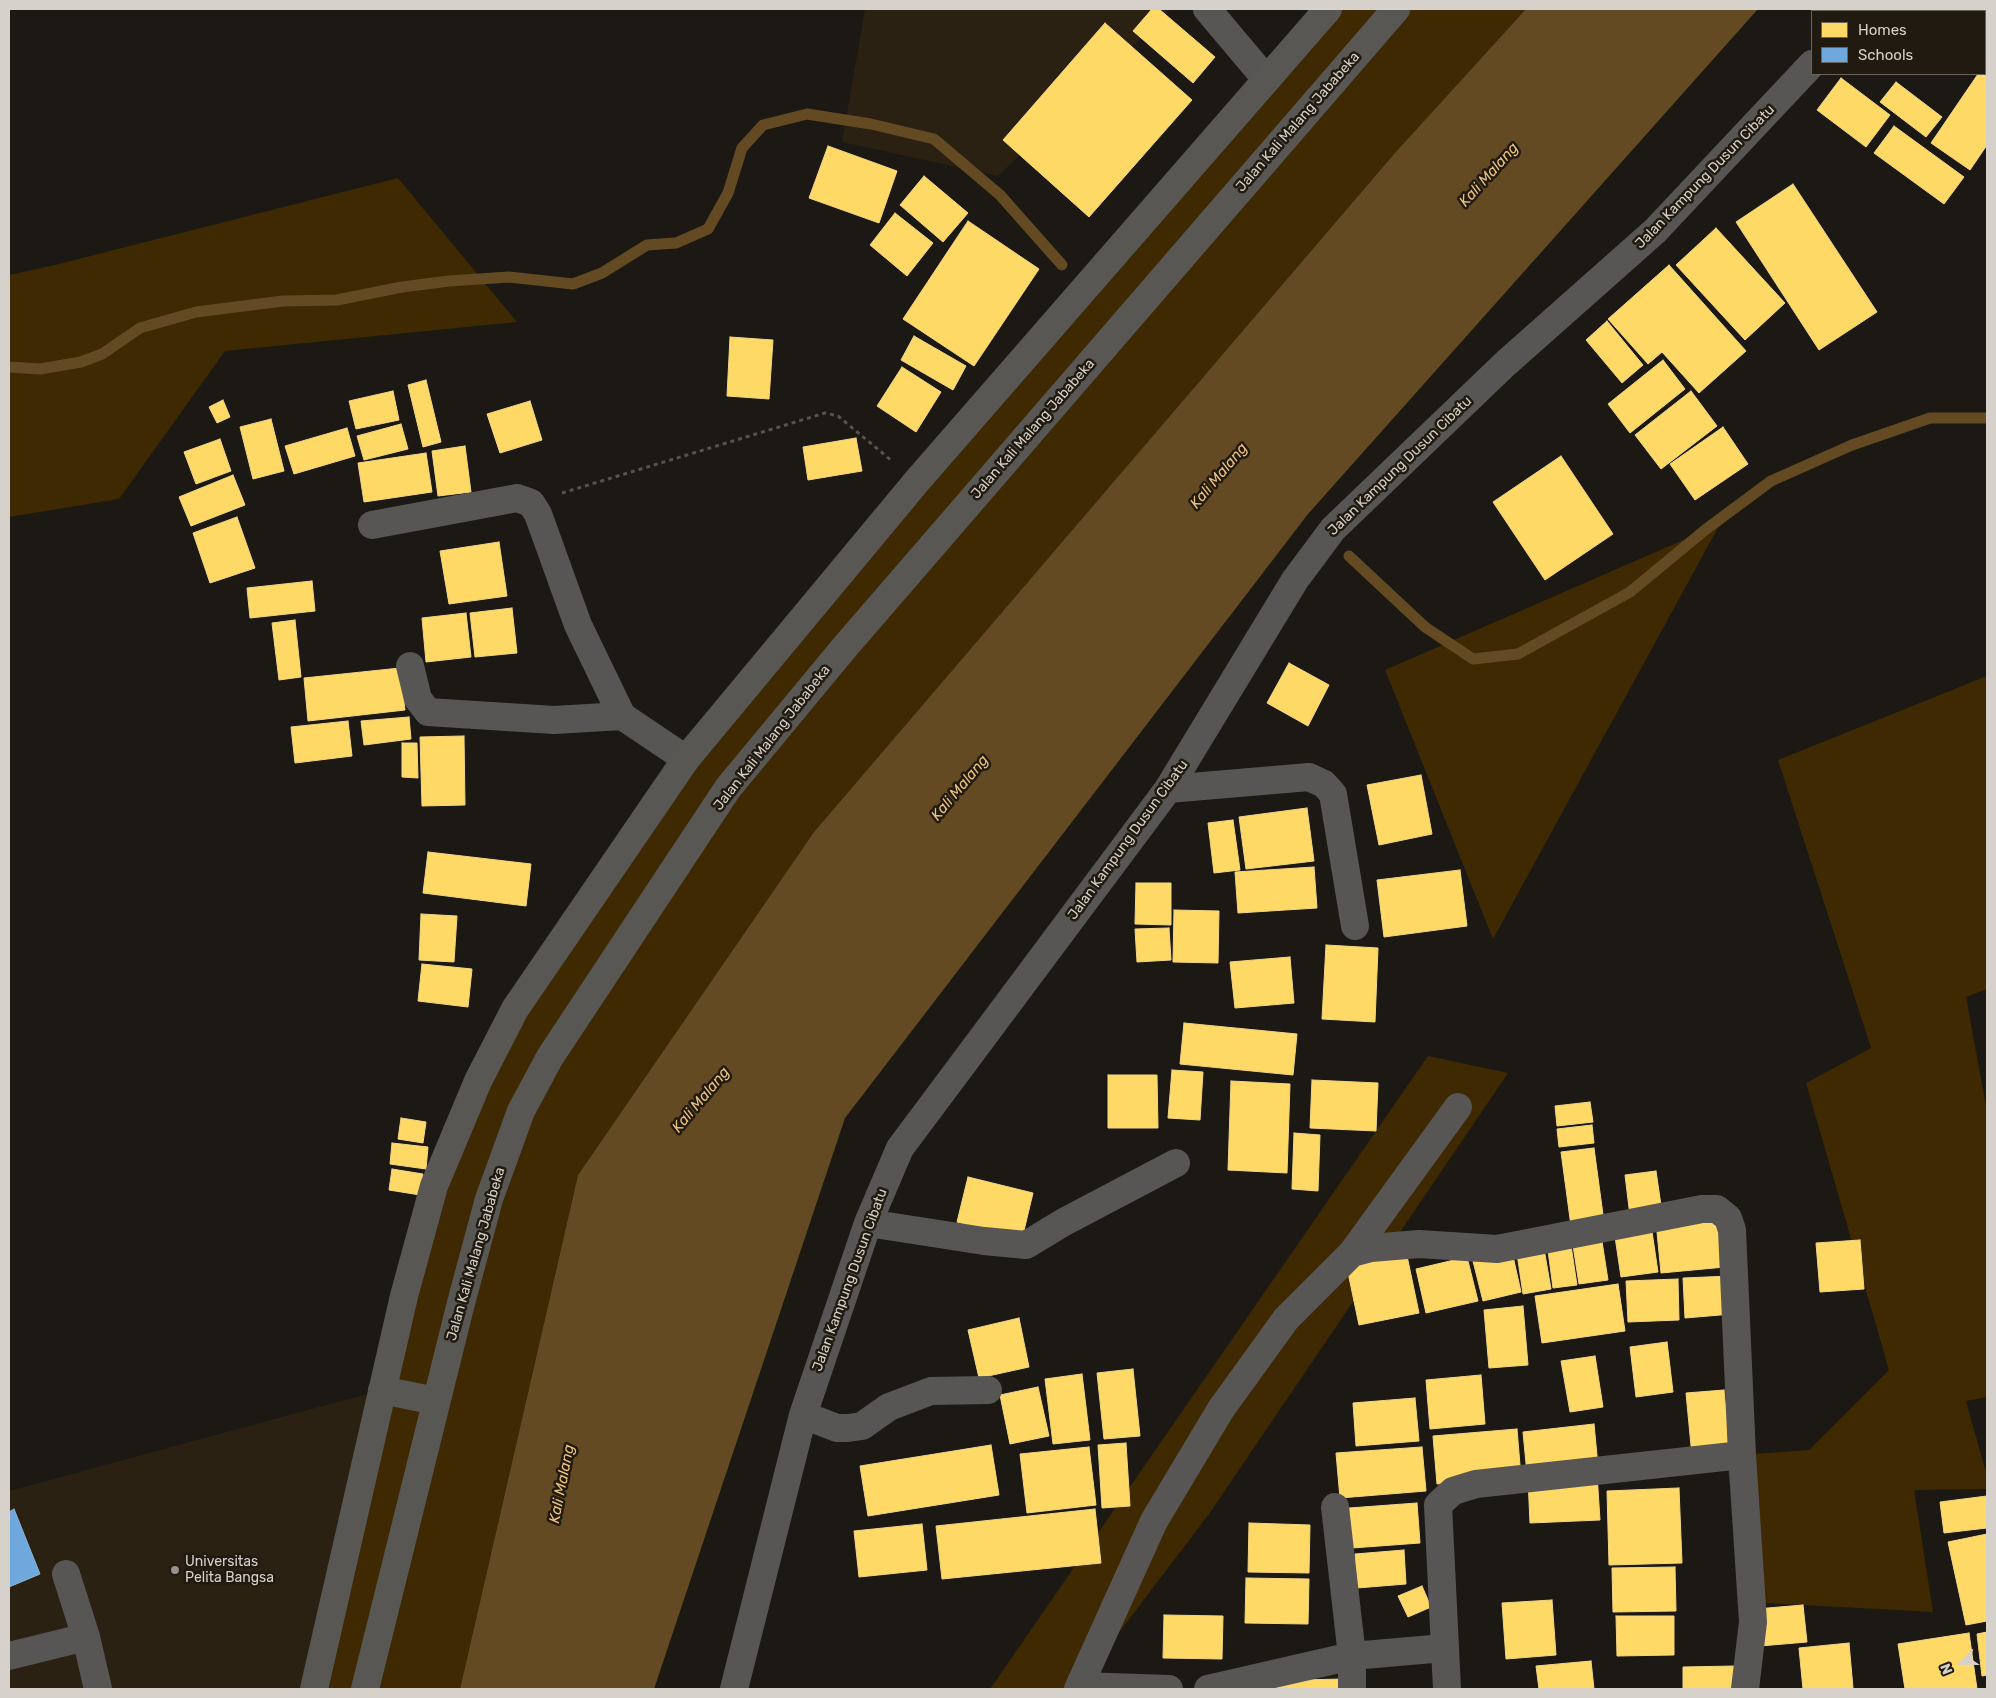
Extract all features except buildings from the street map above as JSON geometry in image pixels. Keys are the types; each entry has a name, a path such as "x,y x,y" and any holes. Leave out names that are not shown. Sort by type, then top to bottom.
{"main road":[{"path":"314,1689 382,1390 434,1186 478,1081 515,1010 686,759 917,481 1328,9"},
{"name":"Jalan Kali Malang Jababeka","path":"366,1689 436,1401 489,1199 521,1111 550,1057 728,788 844,648 1396,9"},
{"path":"382,1390 436,1401"}],"street":[{"path":"1207,9 1266,80"},
{"name":"Jalan Kampung Dusun Cibatu","path":"734,1689 803,1415 868,1223 900,1148 1168,789 1295,580 1333,529 1506,364 1655,231 1811,65"},
{"path":"372,525 517,498 531,503 538,514 578,625 622,716 686,759"},
{"path":"410,666 418,698 428,712 554,720 622,716"},
{"path":"1168,789 1309,777 1324,784 1333,794 1355,926"},
{"path":"1169,1689 1079,1688 1154,1521 1221,1409 1286,1319 1352,1253 1458,1107"},
{"path":"868,1223 984,1241 1026,1245 1064,1222 1176,1163"},
{"path":"1352,1253 1371,1248 1419,1244 1497,1249 1702,1209 1717,1209 1728,1218 1732,1230 1742,1455 1753,1622 1746,1689"},
{"path":"803,1415 837,1428 848,1428 862,1426 889,1407 931,1391 988,1390"},
{"path":"1447,1689 1438,1505 1454,1491 1476,1484 1742,1455"},
{"path":"1336,1506 1352,1656 1352,1689"},
{"path":"66,1574 86,1637 98,1689"},
{"path":"9,1656 86,1637"},
{"path":"1208,1689 1352,1656 1444,1648"}],"path":[{"path":"531,503 825,413 838,416 917,481"}],"shaded area":[{"path":"865,9 1171,9 998,176 842,142"},
{"path":"1328,9 1526,9 1394,154 814,832 578,1175 460,1689 314,1689 404,1296 515,1009 686,759"},
{"path":"398,178 517,322 225,351 119,499 9,517 9,275"},
{"path":"1720,524 1493,939 1385,670"},
{"path":"1987,676 1987,989 1966,997 1987,1112 1987,1397 1966,1401 1987,1476 1987,1489 1914,1490 1933,1612 1748,1602 1726,1456 1809,1450 1889,1370 1806,1083 1871,1048 1778,760"},
{"path":"1428,1056 1508,1073 1209,1514 1076,1689 990,1689"},
{"name":"Universitas Pelita Bangsa","path":"382,1390 315,1689 9,1689 9,1491"}],"water":[{"name":"Kali Malang","path":"1526,9 1758,9 1308,514 845,1118 654,1689 460,1689 578,1175 814,832 1394,154"}],"waterway":[{"path":"9,367 40,369 81,362 102,354 140,328 196,312 283,301 337,300 402,287 449,281 509,277 573,284 602,273 647,245 676,243 708,229 728,193 742,148 763,125 807,114 871,124 934,139 1000,195 1062,265"},
{"path":"1349,556 1425,627 1473,659 1518,654 1630,592 1705,530 1771,481 1852,445 1930,418 1987,418"}],"place":[{"name":"Universitas Pelita Bangsa","path":"175,1570"}]}
